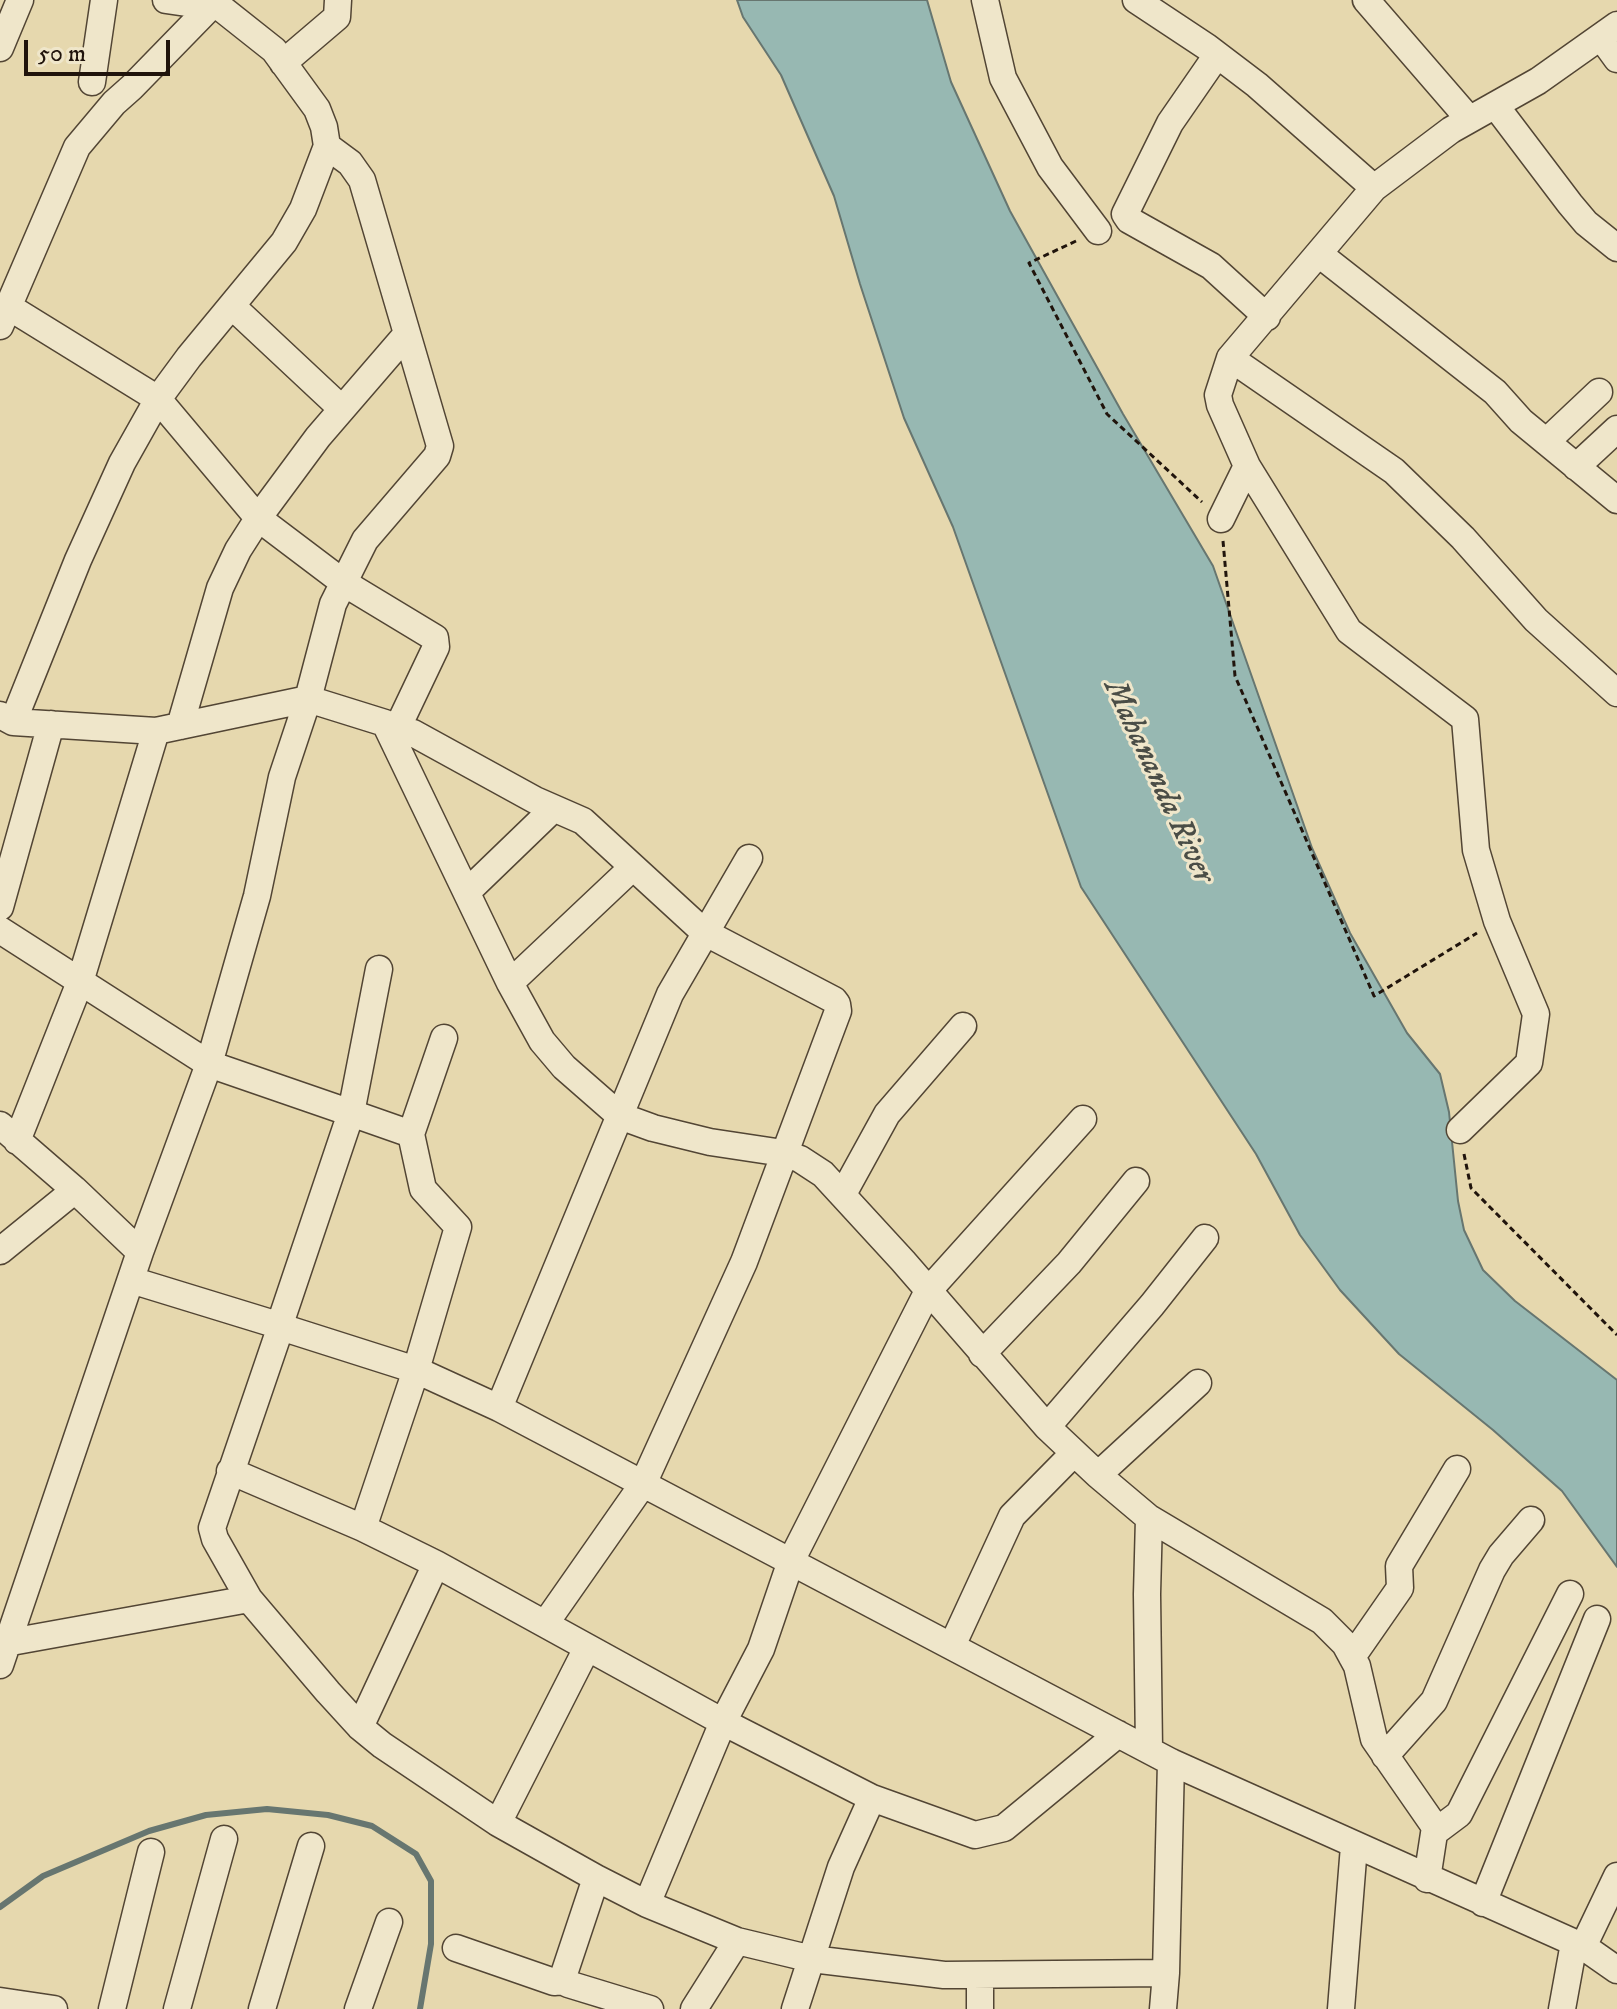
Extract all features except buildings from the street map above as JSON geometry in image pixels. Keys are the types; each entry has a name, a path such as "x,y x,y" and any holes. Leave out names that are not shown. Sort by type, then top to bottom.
{"street":[{"path":"0,48 20,0"},
{"path":"92,82 104,0"},
{"path":"166,0 221,8 274,50 317,109 327,146 303,209 284,242 158,399 122,463 6,718 51,724 168,728 308,699 380,720 394,731 429,816 510,983 542,1041 564,1067 620,1116 682,1135 783,1153 800,1159 823,1174 1047,1427 1098,1475 1149,1518 1322,1621 1345,1644 1357,1666 1371,1731 1435,1827 1427,1879"},
{"path":"283,63 337,17 338,0"},
{"path":"985,0 1003,78 1050,167 1098,231"},
{"path":"1136,0 1217,55 1312,132 1374,188"},
{"path":"1366,0 1469,119"},
{"path":"211,6 114,103 77,147 4,316 158,399 258,518 344,583 436,641 394,731"},
{"path":"1460,1130 1529,1063 1536,1014 1497,921 1476,850 1465,719 1349,631 1247,466 1218,395 1230,358 1374,188 1469,119 1538,81 1609,31 1617,59"},
{"path":"1217,55 1170,123 1125,214 1129,220 1211,266 1267,317"},
{"path":"1495,105 1586,223 1617,248"},
{"path":"2,1651 140,1252 209,1064 257,896 282,777 308,699 333,604 365,540 437,456 440,446 362,180 350,163 327,146"},
{"path":"1319,254 1495,392 1521,421 1617,500"},
{"path":"233,307 342,409"},
{"path":"140,1252 75,1190 8,1133 80,982 168,728 220,588 238,550 288,475 406,335"},
{"path":"1230,358 1394,471 1463,538 1536,620 1617,693"},
{"path":"1547,441 1599,392"},
{"path":"1576,467 1617,429"},
{"path":"1221,519 1247,466"},
{"path":"0,907 51,724"},
{"path":"394,731 413,733 553,809 583,821 704,932 837,1004 838,1011 744,1262 643,1484 545,1624"},
{"path":"468,891 553,809"},
{"path":"499,1408 670,994 749,858"},
{"path":"510,983 633,867"},
{"path":"0,930 209,1064 411,1134"},
{"path":"379,969 351,1113 212,1528 215,1539 249,1599 360,1727 382,1745 498,1823 596,1878 647,1904 737,1941 812,1959 944,1975 1166,1973"},
{"path":"843,1194 887,1114 963,1026"},
{"path":"363,1528 416,1370 458,1227 423,1189 411,1134 444,1038"},
{"path":"647,1904 723,1722 761,1649 791,1561 928,1291 1083,1119"},
{"path":"982,1354 1069,1263 1136,1181"},
{"path":"0,1251 75,1190"},
{"path":"1047,1427 1205,1238"},
{"path":"131,1280 416,1370 499,1408 1160,1756 1578,1945 1617,1970"},
{"path":"1098,1475 1198,1383"},
{"path":"952,1646 1012,1516 1074,1453"},
{"path":"1352,1657 1400,1588 1399,1566 1457,1469"},
{"path":"230,1471 363,1528 436,1564 723,1722 872,1798 975,1835 1004,1828 1118,1734"},
{"path":"1149,1518 1147,1594 1160,1756 1166,1973 1163,2009"},
{"path":"1385,1756 1434,1701 1492,1570 1531,1520"},
{"path":"360,1727 436,1564"},
{"path":"1435,1832 1459,1814 1570,1594"},
{"path":"2,1651 249,1599"},
{"path":"1483,1903 1597,1619"},
{"path":"498,1823 587,1648"},
{"path":"795,2009 841,1867 872,1798"},
{"path":"177,2009 224,1839"},
{"path":"262,2009 311,1846"},
{"path":"1341,2009 1354,1846"},
{"path":"112,2009 151,1852"},
{"path":"1562,2009 1578,1945 1617,1876"},
{"path":"565,1981 563,1973 596,1878"},
{"path":"358,2009 389,1922"},
{"path":"694,2009 737,1941"},
{"path":"456,1948 554,1982 565,1981 650,2009"},
{"path":"980,1975 980,2009"},
{"path":"0,2001 54,2009"}],"path":[{"path":"1098,231 1029,263 1107,414 1221,519 1235,676 1374,996 1497,921"},
{"path":"1460,1130 1471,1188 1617,1335"}],"water":[{"name":"Mahananda River","path":"737,0 927,0 951,82 1010,211 1123,414 1213,566 1312,848 1350,933 1407,1033 1440,1074 1449,1112 1464,1230 1483,1270 1515,1301 1617,1380 1617,1567 1562,1491 1399,1354 1340,1290 1300,1235 1256,1154 1081,887 953,527 904,418 834,196 781,75 743,17"}],"waterway":[{"path":"0,1907 43,1876 149,1831 206,1815 267,1809 328,1815 372,1826 416,1854 431,1881 431,1944 420,2009"}]}
